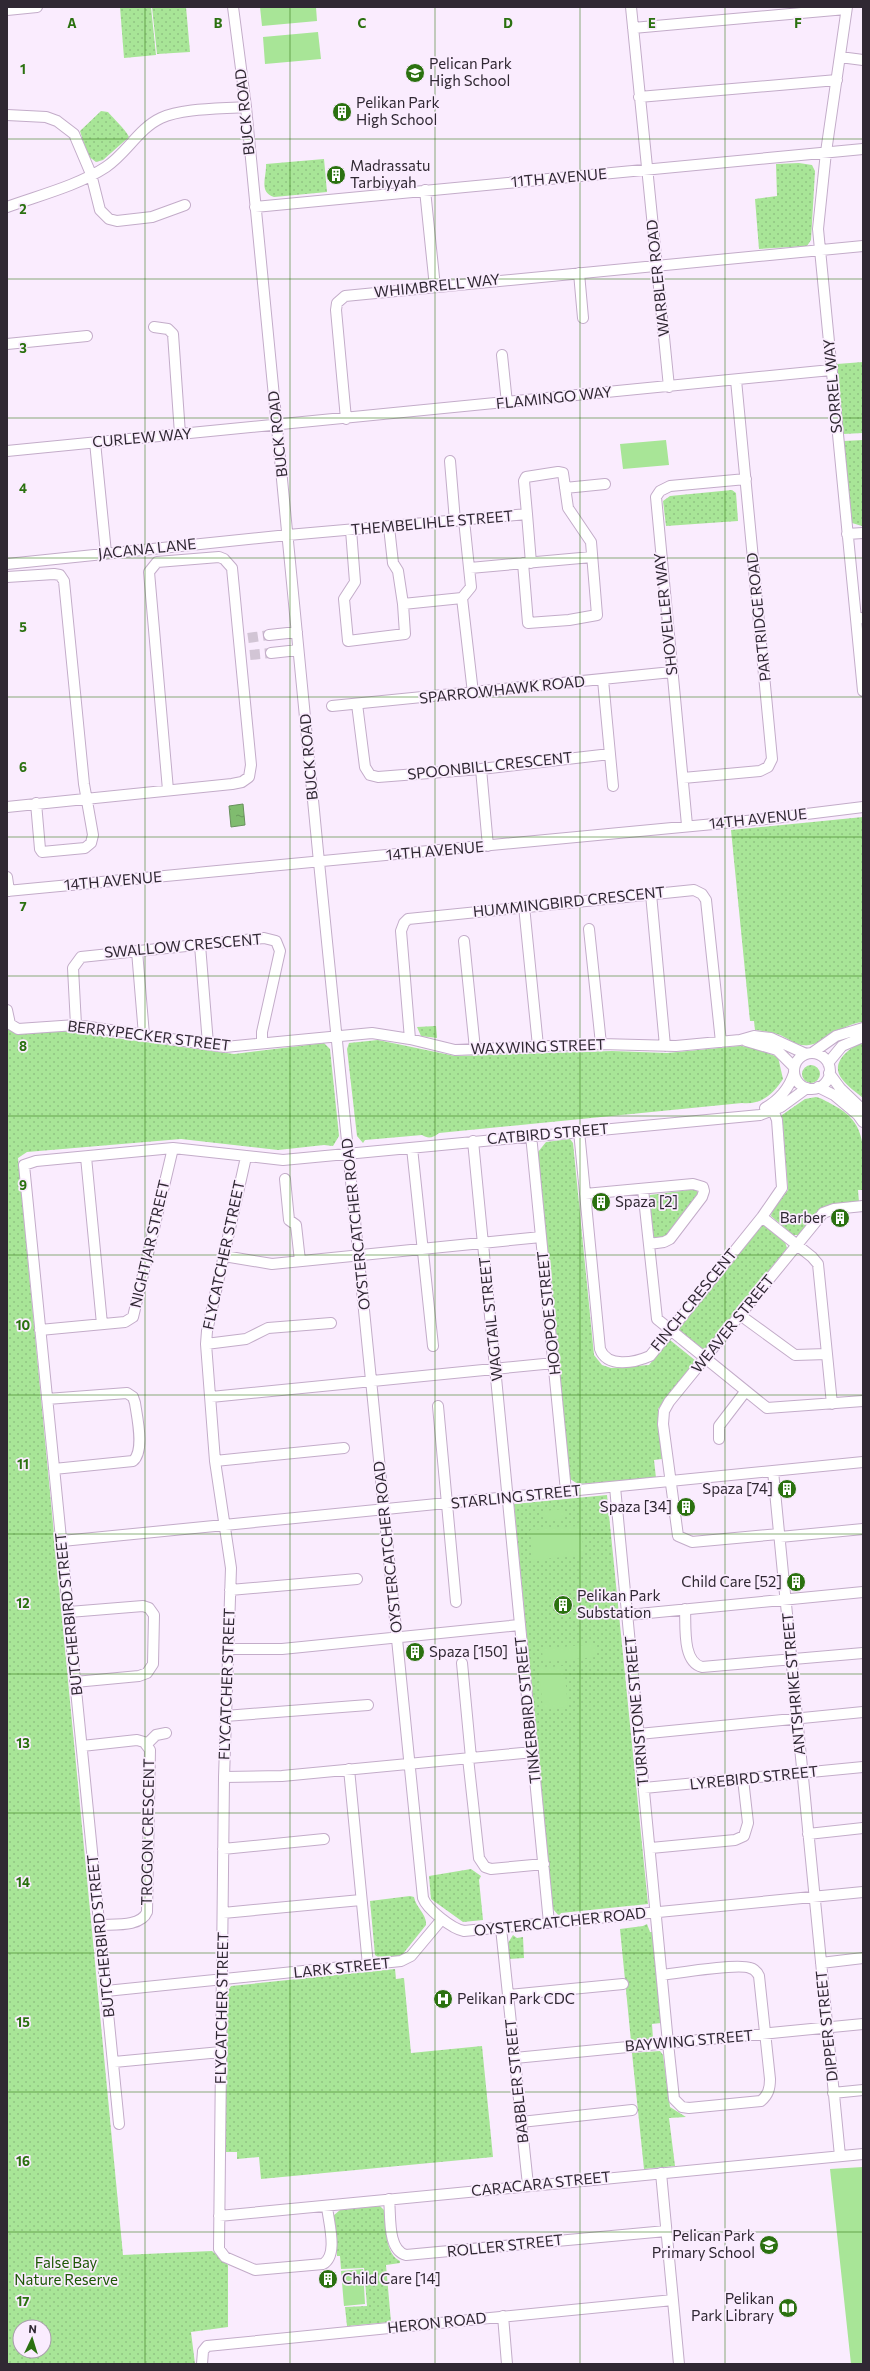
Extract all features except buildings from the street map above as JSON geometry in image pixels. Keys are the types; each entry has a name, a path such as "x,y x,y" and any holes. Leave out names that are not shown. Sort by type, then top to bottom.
{"street":[{"path":"7,10 37,7"},
{"name":"BUCK ROAD","path":"233,7 246,107 319,862"},
{"name":"WARBLER ROAD","path":"631,7 669,387"},
{"path":"633,28 847,8"},
{"name":"SORREL WAY","path":"847,8 818,216 847,534 859,619 863,691"},
{"path":"840,57 863,60"},
{"path":"639,97 837,80"},
{"path":"7,207 69,185 107,166 151,124 160,118 172,114 246,107"},
{"path":"7,115 37,116 57,121 74,134 91,174 100,210 105,217 112,221 152,217 185,205"},
{"name":"11TH AVENUE","path":"255,207 863,148"},
{"path":"425,190 435,287"},
{"name":"WHIMBRELL WAY","path":"346,419 336,310 340,298 356,294 863,246"},
{"path":"579,273 583,318"},
{"path":"154,327 168,329 173,334 180,434"},
{"path":"7,344 87,336"},
{"path":"502,356 507,403"},
{"name":"FLAMINGO WAY","path":"277,424 346,419 831,370"},
{"name":"PARTRIDGE ROAD","path":"683,778 760,771 768,767 772,759 736,380"},
{"name":"CURLEW WAY","path":"7,451 277,424"},
{"path":"95,442 106,553"},
{"path":"403,604 462,598 471,587 470,568 459,520 450,461"},
{"path":"470,568 592,557 590,538 568,508 563,473 558,472 526,477 524,481 527,514"},
{"name":"SHOVELLER WAY","path":"687,825 656,497 660,490 670,486 746,479"},
{"path":"566,488 605,484"},
{"name":"THEMBELIHLE STREET","path":"288,535 527,514 528,623 596,616 598,613 592,557"},
{"path":"351,530 355,582 354,586 345,597 348,641 405,634 403,604 398,570 393,563 389,527"},
{"path":"847,534 863,532"},
{"name":"JACANA LANE","path":"7,564 288,535"},
{"path":"7,807 232,784 242,782 248,778 251,765 245,655 232,568 224,559 212,557 162,562 150,567 148,584 168,790"},
{"path":"7,577 54,574 60,575 64,581 84,784 88,798 93,834 91,843 85,848 46,853 40,849 36,803"},
{"path":"462,598 473,693"},
{"path":"269,635 297,632"},
{"path":"271,653 298,650"},
{"name":"SPARROWHAWK ROAD","path":"332,706 672,672"},
{"path":"603,680 613,786"},
{"name":"SPOONBILL CRESCENT","path":"357,704 363,762 370,774 378,777 481,769 610,754"},
{"path":"481,769 488,846"},
{"name":"14TH AVENUE","path":"8,891 488,846 687,825 766,819 863,807"},
{"name":"OYSTERCATCHER ROAD","path":"319,862 360,1255 423,1898 429,1908 442,1918 464,1931 863,1892"},
{"path":"7,877 8,891"},
{"name":"HUMMINGBIRD CRESCENT","path":"410,1039 402,931 404,922 414,917 694,890 705,896 721,1042"},
{"path":"651,894 665,1046"},
{"path":"524,906 538,1046"},
{"path":"589,929 601,1044"},
{"name":"SWALLOW CRESCENT","path":"76,1025 73,968 77,960 86,956 264,938 273,939 278,944 280,951 262,1032 262,1043"},
{"path":"464,941 475,1049"},
{"path":"200,945 208,1044"},
{"path":"136,951 144,1035"},
{"name":"BERRYPECKER STREET","path":"7,1010 10,1024 18,1029 76,1025 225,1047 337,1036"},
{"path":"863,1028 836,1036 809,1054 798,1059 794,1070 797,1081 807,1088 818,1087 826,1082 828,1068 842,1046 863,1036"},
{"name":"WAXWING STREET","path":"337,1036 372,1033 410,1039 451,1049 601,1044 665,1046 740,1040 754,1036 767,1037 809,1054"},
{"name":"WAXWING STREET","path":"740,1040 763,1044 777,1050 794,1070"},
{"path":"809,1054 821,1056 840,1088 862,1115"},
{"name":"CATBIRD STREET","path":"772,1108 790,1085 794,1070"},
{"path":"818,1087 834,1095 862,1115"},
{"name":"CATBIRD STREET","path":"24,1165 36,1161 172,1148 283,1160 747,1116 772,1108 807,1088"},
{"name":"FINCH CRESCENT","path":"579,1131 603,1355 612,1362 643,1359 650,1356 762,1217 782,1188 783,1182 777,1120 772,1108"},
{"name":"HOOPOE STREET","path":"531,1136 566,1491"},
{"name":"WAGTAIL STREET","path":"473,1141 508,1497"},
{"name":"NIGHTJAR STREET","path":"40,1330 125,1322 133,1316 136,1311 172,1148"},
{"path":"412,1148 433,1346"},
{"path":"86,1157 102,1324"},
{"name":"FLYCATCHER STREET","path":"246,1157 207,1331 206,1344 214,1461 231,1568 227,1649 224,1777 218,2250 225,2257 247,2268 260,2270 319,2265 328,2260 331,2250 327,2206"},
{"name":"BUTCHERBIRD STREET","path":"24,1165 119,2124"},
{"path":"285,1179 290,1220 296,1225 300,1261"},
{"path":"585,1194 692,1184 701,1186 704,1191 670,1239 664,1242 649,1244"},
{"path":"644,1189 655,1316 657,1319 745,1392 771,1409 863,1401"},
{"name":"WEAVER STREET","path":"779,1535 692,1542 681,1538 677,1528 672,1482 665,1442 664,1411 704,1359 823,1213 834,1209 863,1206"},
{"path":"762,1217 796,1246 812,1256 818,1264 832,1404"},
{"path":"224,1256 272,1264 541,1237"},
{"path":"740,1315 795,1355 827,1354"},
{"path":"206,1344 246,1339 268,1328 331,1323"},
{"path":"210,1397 554,1363"},
{"path":"47,1399 127,1392 133,1397 135,1403 140,1448 136,1459 130,1462 54,1469"},
{"path":"719,1439 719,1426 745,1392"},
{"path":"438,1406 456,1602"},
{"path":"214,1461 344,1448"},
{"name":"STARLING STREET","path":"62,1540 672,1482 863,1462"},
{"name":"ANTSHRIKE STREET","path":"773,1471 798,1718 814,1897"},
{"name":"TURNSTONE STREET","path":"615,1487 674,2099 682,2107 689,2108 761,2101 765,2097 770,2087 764,2034"},
{"name":"TINKERBIRD STREET","path":"508,1497 519,1625 533,1752 549,1923"},
{"path":"779,1535 863,1529"},
{"path":"230,1590 357,1580"},
{"path":"628,1615 863,1592"},
{"path":"69,1612 143,1606 149,1608 154,1615 153,1664 147,1673 139,1676 76,1682"},
{"path":"685,1609 690,1659 697,1666 702,1667 863,1653"},
{"path":"227,1649 258,1650 519,1625"},
{"path":"462,1663 479,1858 482,1864 491,1869 544,1864"},
{"path":"226,1716 368,1705"},
{"path":"639,1734 863,1712"},
{"path":"147,1744 156,1735 166,1733"},
{"name":"TROGON CRESCENT","path":"82,1746 137,1740 147,1744 150,1754 147,1912 145,1916 136,1922 100,1925"},
{"path":"224,1777 262,1777 533,1752"},
{"name":"LYREBIRD STREET","path":"644,1788 863,1767"},
{"path":"349,1769 368,1965"},
{"path":"651,1848 735,1840 744,1836 748,1823 743,1779"},
{"path":"808,1834 863,1828"},
{"path":"223,1849 324,1839"},
{"name":"DIPPER STREET","path":"814,1897 840,2156"},
{"path":"223,1913 361,1900"},
{"name":"LARK STREET","path":"106,1991 406,1960 442,1918"},
{"name":"BABBLER STREET","path":"502,1928 528,2186"},
{"path":"821,1963 863,1958"},
{"path":"662,1975 736,1967 752,1968 759,1976 764,2034"},
{"path":"509,1995 623,1984"},
{"name":"BAYWING STREET","path":"515,2058 863,2024"},
{"path":"114,2062 221,2052"},
{"path":"834,2093 863,2090"},
{"path":"521,2122 632,2110"},
{"name":"CARACARA STREET","path":"218,2216 863,2154"},
{"path":"661,2173 679,2364"},
{"name":"ROLLER STREET","path":"389,2199 394,2245 400,2253 406,2255 666,2230"},
{"name":"HERON ROAD","path":"202,2364 203,2351 207,2346 673,2300"},
{"path":"503,2316 507,2364"}],"green space":[{"path":"120,7 151,7 156,55 124,58"},
{"path":"152,7 186,7 190,52 157,54"},
{"path":"260,7 316,7 317,21 262,26"},
{"path":"318,32 321,59 265,64 263,37"},
{"path":"101,111 108,112 129,137 103,160 96,162 88,156 80,131"},
{"path":"324,159 327,192 274,197 269,195 266,191 264,183 266,164"},
{"path":"799,163 812,165 815,171 811,240 807,246 759,249 755,199 777,196 776,164"},
{"path":"863,362 863,433 843,434 837,364"},
{"path":"666,440 669,465 623,469 620,444"},
{"path":"863,440 862,526 852,523 844,441"},
{"path":"732,490 736,493 738,521 666,526 663,501 670,496"},
{"path":"863,817 863,1022 847,1026 815,1044 809,1045 800,1045 781,1035 755,1030 754,1021 750,1021 731,830"},
{"path":"436,1026 437,1038 421,1036 417,1027"},
{"name":"False Bay Nature Reserve","path":"7,1028 17,1034 64,1031 234,1054 324,1043 330,1049 339,1136 333,1146 324,1145 278,1150 181,1139 27,1152 18,1158 123,2255 212,2251 228,2265 228,2327 191,2332 195,2364 7,2364"},
{"path":"378,1040 455,1056 612,1051 667,1053 739,1046 751,1047 778,1057 783,1079 771,1094 761,1100 749,1103 439,1133 430,1137 422,1135 365,1140 363,1143 357,1136 347,1049 349,1043"},
{"path":"863,1042 863,1098 844,1082 839,1073 838,1067 843,1056 847,1052"},
{"path":"807,1065 815,1065 820,1070 818,1081 815,1083 807,1083 802,1078 802,1070"},
{"path":"816,1097 846,1113 854,1122 862,1142 863,1190 858,1190 859,1202 837,1205 823,1209 813,1218 799,1235 793,1235 771,1216 772,1211 788,1190 782,1115 805,1099"},
{"path":"570,1139 573,1143 594,1355 602,1365 611,1368 649,1365 670,1340 696,1361 658,1409 662,1459 654,1460 656,1478 578,1484 570,1479 538,1152 546,1142"},
{"path":"696,1189 699,1194 665,1237 659,1239 652,1236 648,1198 650,1195"},
{"path":"762,1223 785,1242 787,1248 703,1352 677,1330"},
{"path":"607,1495 648,1904 561,1913 559,1916 553,1909 514,1504"},
{"path":"563,1509 564,1519 545,1521 544,1511"},
{"path":"581,1526 584,1555 533,1560 530,1530"},
{"path":"595,1644 596,1657 543,1662 542,1649"},
{"path":"564,1666 568,1707 543,1710 539,1668"},
{"path":"471,1869 481,1876 479,1880 483,1920 463,1922 431,1899 429,1876"},
{"path":"410,1896 414,1897 425,1918 426,1925 402,1955 381,1959 375,1955 370,1901"},
{"path":"647,1924 650,1932 653,1932 661,2023 652,2024 653,2039 631,2041 620,1929 643,1926"},
{"path":"513,1935 517,1938 523,1937 524,1958 509,1959 508,1943"},
{"path":"395,1969 396,1979 404,1978 411,2053 482,2046 493,2157 261,2179 259,2157 237,2159 237,2152 225,2152 227,1992 231,1986"},
{"path":"660,2051 663,2055 670,2107 686,2117 669,2118 675,2166 644,2169 632,2053"},
{"path":"863,2167 863,2364 851,2364 830,2169"},
{"path":"380,2206 385,2211 387,2239 391,2252 400,2261 400,2263 386,2265 391,2322 347,2326 345,2307 367,2306 364,2268 341,2269 340,2256 337,2256 333,2216 340,2210"},
{"path":"363,2269 365,2304 344,2306 341,2271"}],"water":[{"path":"243,804 245,825 231,827 229,806"}],"tunnel":[{"path":"248,638 269,635"},
{"path":"250,655 271,653"}],"place":[{"name":"Pelican Park High School","path":"415,73"},
{"name":"Pelikan Park High School","path":"342,112"},
{"name":"Madrassatu Tarbiyyah","path":"336,175"},
{"name":"Spaza [2]","path":"601,1202"},
{"name":"Barber","path":"840,1218"},
{"name":"Spaza [74]","path":"787,1489"},
{"name":"Spaza [34]","path":"686,1507"},
{"name":"Child Care [52]","path":"796,1582"},
{"name":"Pelikan Park Substation","path":"563,1605"},
{"name":"Spaza [150]","path":"415,1652"},
{"name":"Pelikan Park CDC","path":"443,1999"},
{"name":"Pelican Park Primary School","path":"769,2245"},
{"name":"Child Care [14]","path":"328,2279"},
{"name":"Pelikan Park Library","path":"788,2308"}]}
